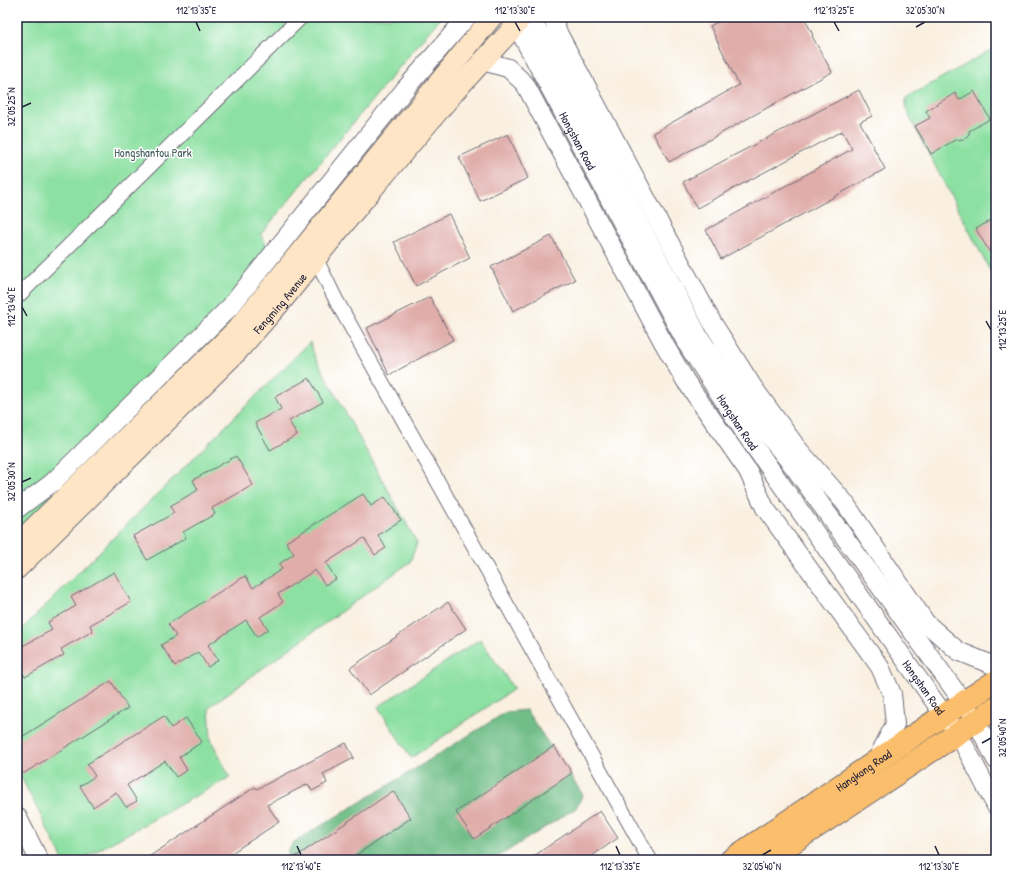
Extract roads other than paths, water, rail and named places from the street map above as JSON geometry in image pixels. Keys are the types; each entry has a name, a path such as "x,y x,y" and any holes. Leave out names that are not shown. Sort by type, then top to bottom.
{"main road":[{"name":"Fengming Avenue","path":"17,544 179,384 236,330 492,17"},
{"name":"Fengming Avenue","path":"17,569 237,352 282,301 447,100 520,19"},
{"name":"Hangkong Road","path":"731,860 996,681"},
{"name":"Hangkong Road","path":"766,860 996,708"}],"street":[{"path":"17,297 301,17"},
{"path":"17,510 52,483 230,307 406,88 467,17"},
{"path":"554,17 556,29 708,315 753,387 798,449 845,503 926,623 958,651 990,664 996,663"},
{"name":"Hongshan Road","path":"520,19 698,335 759,424 794,467 963,702 976,721 996,760"},
{"name":"Hongshan Road","path":"520,19 686,344 747,436 958,733 996,806"},
{"path":"483,61 508,68 525,84 663,342 685,380 748,471 765,508 880,667 892,694 895,724 876,762"},
{"path":"316,259 336,300 650,860"},
{"path":"17,816 38,860"}],"park label":[{"name":"Hongshantou Park","path":"153,152"}]}
